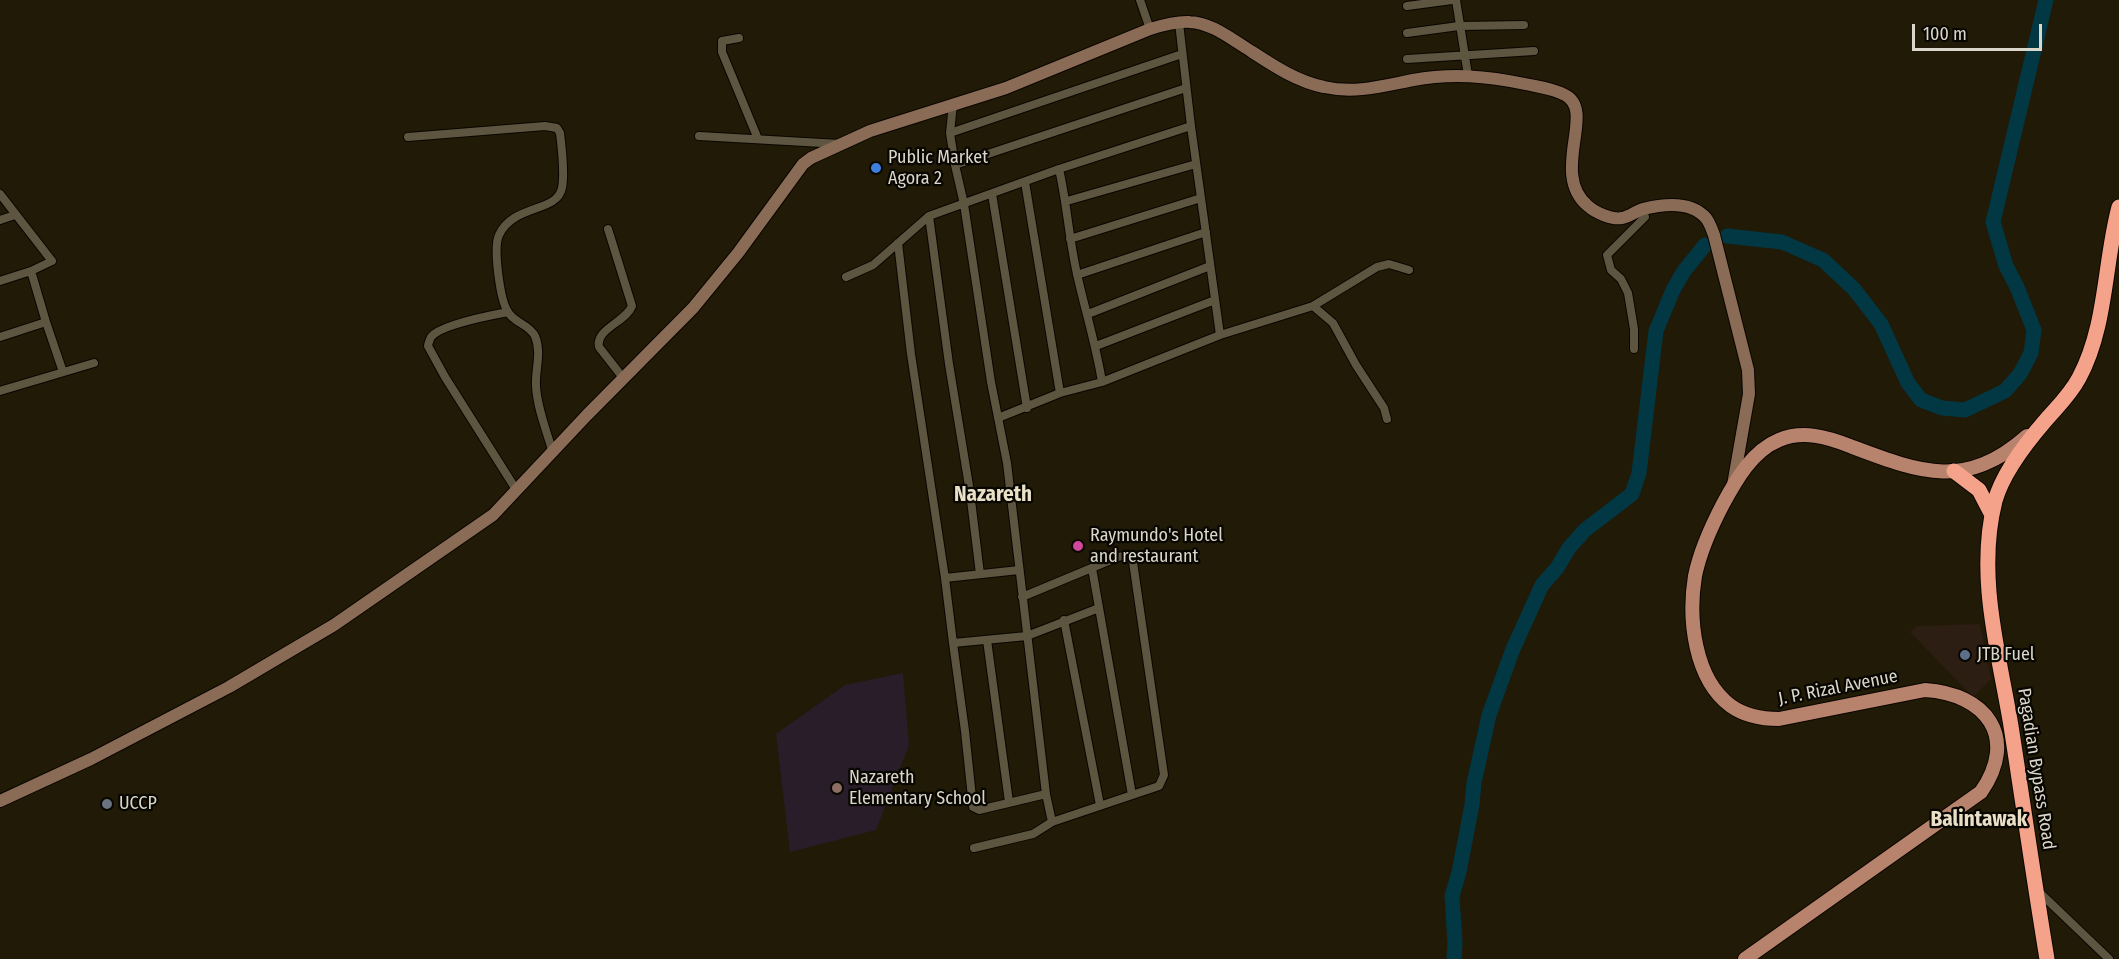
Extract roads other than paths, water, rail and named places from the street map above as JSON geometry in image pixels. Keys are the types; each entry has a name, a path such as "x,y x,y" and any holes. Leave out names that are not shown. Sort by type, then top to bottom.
{"highway":[{"name":"Pagadian Bypass Road","path":"2047,959 2011,724 1992,627 1989,562 1992,515 1996,499 2008,472 2079,379 2098,325 2113,229 2119,207"},
{"path":"1954,471 1979,490 1992,515"}],"main road":[{"path":"0,801 91,759 229,687 324,631 469,534 493,515 517,491 693,308 738,253 803,164 821,152 870,131 1044,73 1150,29 1179,23 1190,22 1209,26 1224,33 1277,68 1300,80 1323,87 1369,90 1415,80 1468,75 1488,76 1544,87 1567,96 1575,102 1578,112 1571,162 1572,177 1577,193 1588,206 1600,213 1622,219 1642,209 1686,205 1706,218 1714,235 1748,370 1749,394 1733,484"},
{"name":"J. P. Rizal Avenue","path":"1745,959 1982,792 1992,776 1997,759 1997,745 1995,732 1980,710 1964,698 1942,691 1925,690 1779,719 1763,719 1746,714 1732,707 1722,698 1713,688 1699,655 1694,631 1693,605 1695,576 1701,554 1733,484 1746,466 1764,449 1779,440 1797,436 1816,435 1924,471 1954,471 1980,465 2004,455 2045,421"}],"street":[{"path":"1140,0 1150,29"},
{"path":"1407,6 1452,0"},
{"path":"1456,0 1468,75"},
{"path":"1179,23 1220,335"},
{"path":"1407,33 1459,26 1524,25"},
{"path":"739,38 722,41 722,52 758,140"},
{"path":"1407,59 1534,51"},
{"path":"950,133 1182,54"},
{"path":"955,165 1186,88"},
{"path":"953,104 950,133 1007,463 1046,794 1052,822"},
{"path":"408,137 545,126 557,129 560,133 562,182 558,196 552,203 517,215 499,234 497,240 497,263 508,312 526,325 535,337 539,365 536,387 553,453"},
{"path":"846,277 873,265 929,216 1059,169 1191,126"},
{"path":"699,136 840,144"},
{"path":"1067,201 1196,164"},
{"path":"1059,169 1067,201 1070,238 1077,275 1096,346 1102,382"},
{"path":"1025,182 1060,393"},
{"path":"0,194 52,261 32,271 0,281"},
{"path":"992,194 1028,408"},
{"path":"1070,238 1201,198"},
{"path":"1635,349 1628,293 1621,279 1611,270 1607,255 1645,217 1642,209"},
{"path":"0,220 15,215"},
{"path":"929,216 980,574"},
{"path":"608,229 632,306 626,316 600,336 598,342 599,347 624,379"},
{"path":"1077,275 1206,232"},
{"path":"898,243 911,354 966,731 973,807 979,810 1046,794"},
{"path":"998,418 1028,408 1060,393 1102,382 1220,335 1313,306 1377,267 1389,264 1409,270"},
{"path":"1088,314 1210,266"},
{"path":"32,271 63,372"},
{"path":"1096,346 1215,300"},
{"path":"1313,306 1332,323 1384,408 1387,419"},
{"path":"508,312 481,317 440,330 432,336 428,346 517,491"},
{"path":"0,337 46,322"},
{"path":"0,392 94,363"},
{"path":"974,848 1034,834 1052,822 1159,786 1164,775 1133,562 1130,558 1123,556 1022,597"},
{"path":"1092,568 1132,795"},
{"path":"945,578 1019,570"},
{"path":"953,643 1027,636 1099,608"},
{"path":"1064,620 1100,805"},
{"path":"987,640 1009,802"},
{"path":"2036,889 2109,959"}],"waterway":[{"path":"1727,236 1782,242 1823,260 1854,289 1881,324 1908,383 1921,400 1942,408 1965,410 2005,391 2020,374 2031,353 2034,330 2006,266 1993,222 2046,0"},
{"path":"1454,959 1452,896 1459,872 1474,783 1489,715 1513,649 1542,585 1585,530 1632,494 1639,473 1656,331 1673,290 1684,271 1705,245"}],"place":[{"name":"Public Market Agora 2","path":"876,168"},
{"name":"Raymundo's Hotel and restaurant","path":"1078,546"},
{"name":"JTB Fuel","path":"1965,655"},
{"name":"Nazareth Elementary School","path":"837,788"},
{"name":"UCCP","path":"107,804"}],"district":[{"name":"Nazareth","path":"993,495"},
{"name":"Balintawak","path":"1979,820"}]}
